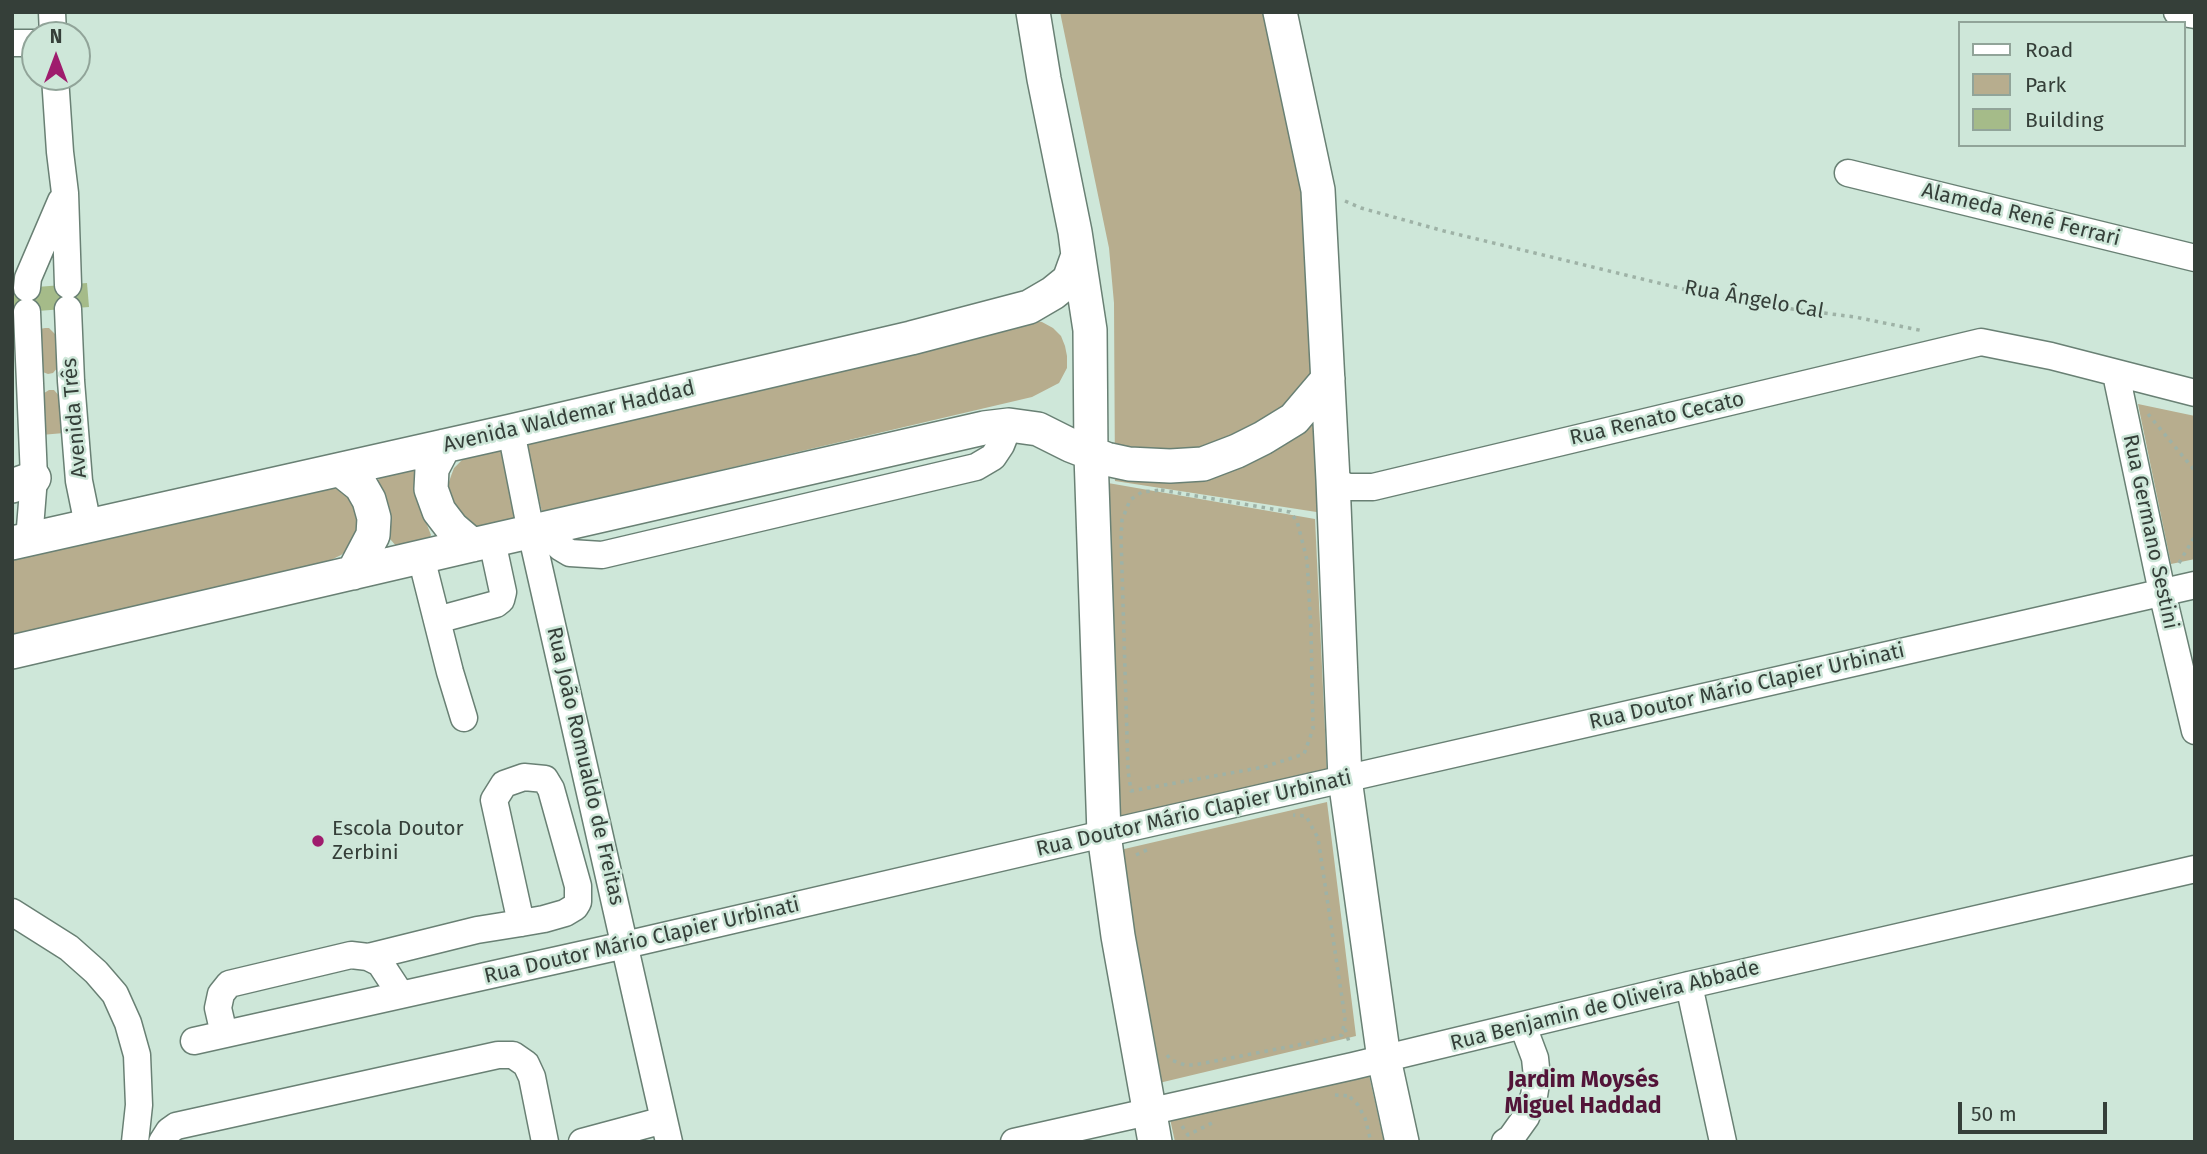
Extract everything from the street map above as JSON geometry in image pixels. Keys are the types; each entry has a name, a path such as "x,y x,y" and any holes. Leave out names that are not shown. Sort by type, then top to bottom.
{"main road":[{"path":"1034,12 1044,79 1075,232 1090,330 1091,455 1104,834 1118,936 1152,1127"},
{"path":"1280,12 1318,190 1334,480 1345,779 1384,1059 1402,1142"},
{"name":"Avenida Waldemar Haddad","path":"20,541 511,431 911,338 1029,307 1069,280 1078,255 1075,232"},
{"path":"12,652 984,428 1009,425 1038,429 1091,455 1129,464 1203,464 1237,451 1294,419 1328,379"},
{"path":"444,446 432,469 431,489 439,511 452,528 482,543"},
{"path":"341,470 360,486 369,500 374,518 373,535 354,573"}],"street":[{"path":"2177,12 2195,15"},
{"path":"56,91 65,193"},
{"name":"Alameda René Ferrari","path":"1848,173 2195,258"},
{"name":"Avenida Três","path":"65,193 71,381 79,481 88,525"},
{"name":"Avenida Três","path":"20,541 29,384 27,293 65,193"},
{"path":"27,293 68,290"},
{"name":"Rua Renato Cecato","path":"1334,480 1348,487 1373,487 1981,342 2051,356 2116,374"},
{"path":"2116,374 2195,393"},
{"name":"Rua Germano Sestini","path":"2116,374 2162,592 2195,731"},
{"path":"29,384 71,381"},
{"name":"Rua João Romualdo de Freitas","path":"511,431 540,530 666,1131"},
{"path":"437,620 496,604 501,600 503,592 482,543"},
{"path":"421,557 464,718"},
{"name":"Rua Doutor Mário Clapier Urbinati","path":"194,1041 625,945 2195,585"},
{"path":"368,957 477,930 521,923 565,913 575,907 578,902 578,886 551,789 545,779 524,777 504,784 495,800 521,923"},
{"name":"Rua Benjamin de Oliveira Abbade","path":"1014,1142 1152,1127 1384,1059 1689,985 2195,869"},
{"path":"12,912 69,948 96,972 115,994 128,1023 137,1055 139,1105 135,1142"},
{"path":"224,1034 218,1008 221,994 229,984 351,955 368,957 380,963 401,995"},
{"path":"1689,985 1723,1142"},
{"path":"1505,1142 1526,1117 1534,1097 1537,1077 1535,1059 1522,1026"},
{"path":"162,1142 169,1130 176,1126 498,1055 513,1055 526,1064 532,1077 545,1142"},
{"path":"582,1142 666,1131"}],"path":[{"name":"Rua Ângelo Cal","path":"1318,190 1361,208 1432,228 1737,302 1843,316 1930,332"},
{"path":"2142,407 2195,471"},
{"path":"1161,490 1290,512 1297,521 1307,560 1313,729 1304,754 1264,767 1131,791 1128,781 1126,727 1122,520 1130,500 1142,492 1161,490"},
{"path":"1165,1052 1171,1060 1194,1065 1329,1040 1342,1035 1345,1018 1318,838 1306,816 1287,814"},
{"path":"1136,862 1136,855 1158,845"},
{"path":"1185,1142 1188,1135"}],"green space":[{"path":"1060,12 1269,12 1301,163 1323,513 1115,481 1114,303 1109,248"},
{"path":"1030,320 1053,328 1061,336 1067,356 1067,368 1059,383 1032,397 542,512 526,443"},
{"path":"49,328 56,335 59,366 53,373 48,374 40,371 40,329"},
{"path":"54,390 61,398 64,433 41,435 41,395"},
{"path":"2138,404 2195,416 2195,559 2171,564"},
{"path":"501,447 519,523 472,528 453,512 447,488 451,476 454,468 465,457"},
{"path":"411,469 416,472 424,517 431,535 429,539 398,548 390,539 388,515 377,485 382,475"},
{"path":"330,483 352,497 361,521 353,546 331,560 12,635 12,555"},
{"path":"1108,483 1315,519 1327,772 1115,826"},
{"path":"1327,802 1356,1036 1159,1083 1120,850"},
{"path":"1369,1075 1384,1142 1175,1142 1169,1114"}],"building":[{"path":"87,283 89,307 12,313 12,289"}],"place":[{"name":"Escola Doutor Zerbini","path":"318,841"}],"district":[{"name":"Jardim Moysés Miguel Haddad","path":"1583,1094"}]}
